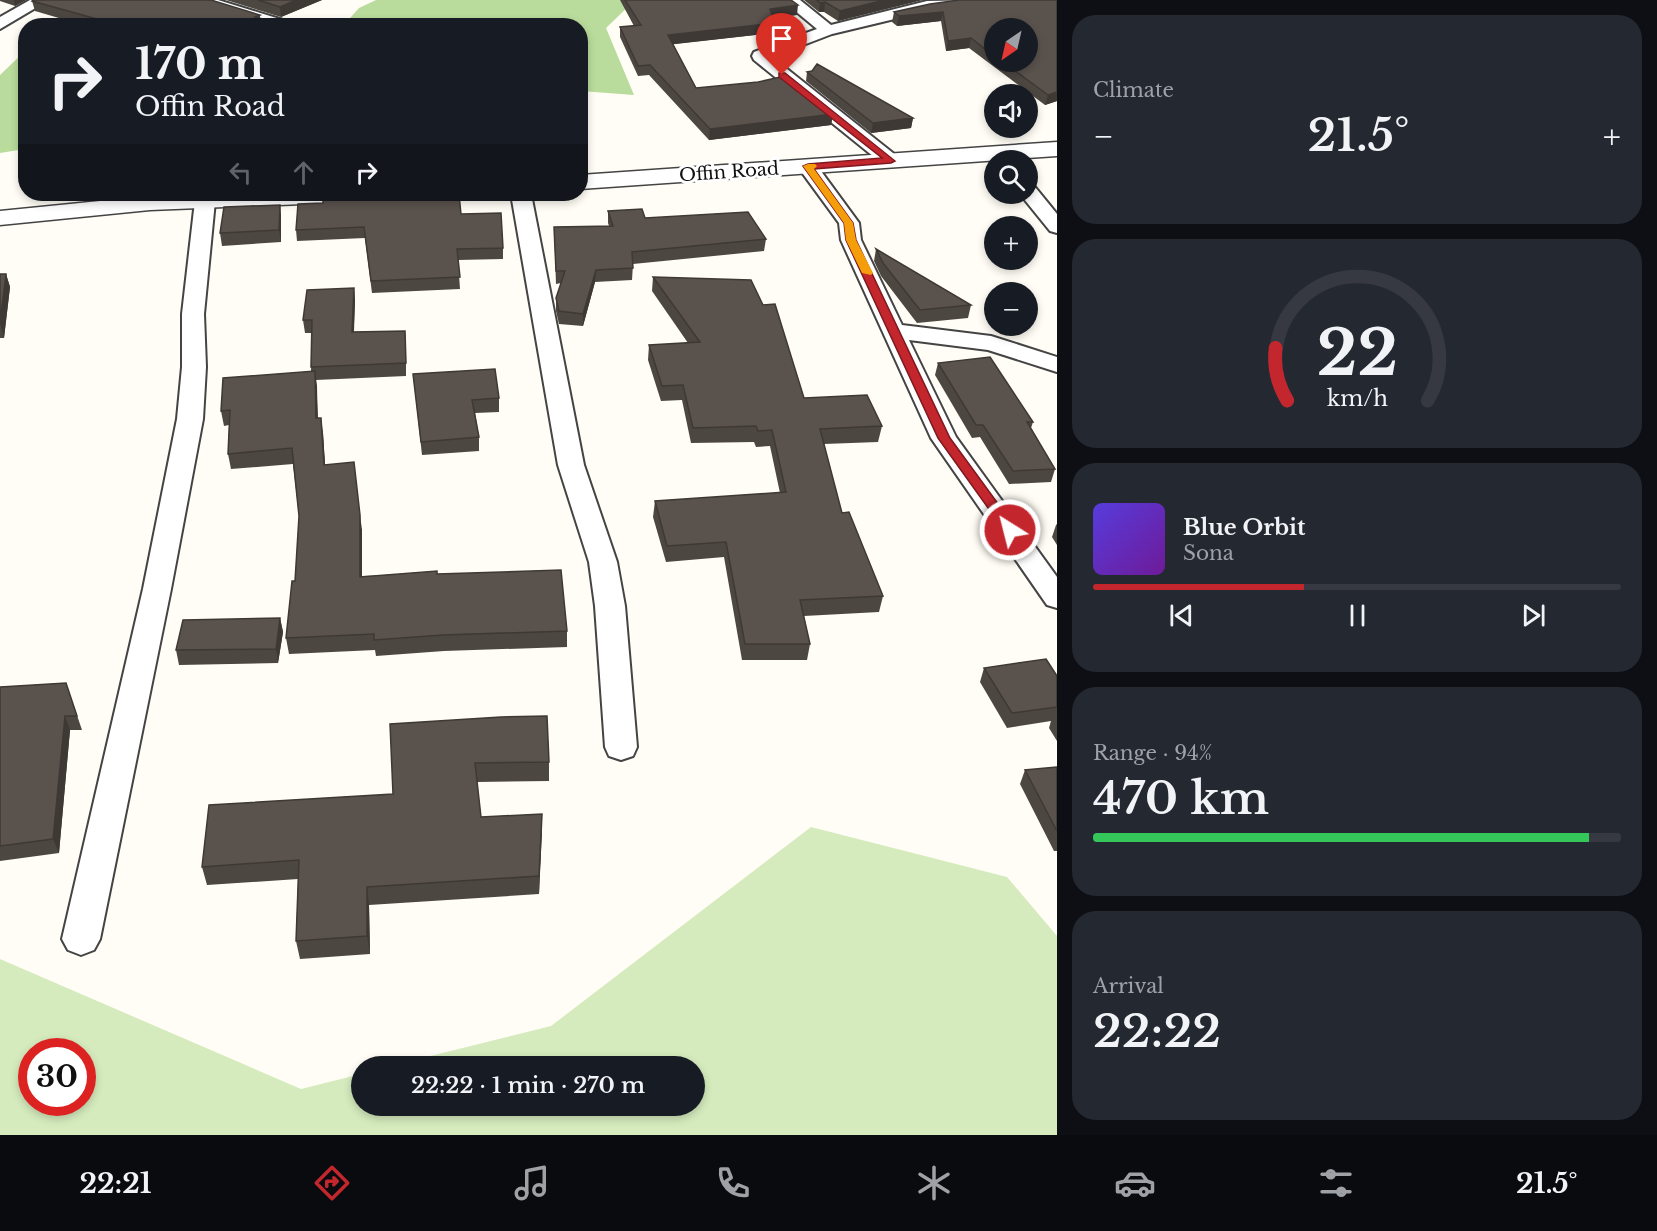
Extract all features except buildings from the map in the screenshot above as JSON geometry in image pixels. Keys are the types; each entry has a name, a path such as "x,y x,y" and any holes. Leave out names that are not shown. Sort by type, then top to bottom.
{"street":[{"path":"0,24 41,0"},
{"path":"202,0 261,18"},
{"path":"790,0 828,30"},
{"path":"891,161 760,56 828,30 927,6 975,0"},
{"name":"Offin Road","path":"1038,151 1057,149"},
{"name":"Offin Road","path":"588,181 808,166 984,157"},
{"path":"808,166 849,223 851,240 896,331 944,438 1054,590"},
{"path":"0,218 150,203 205,201 193,314 194,367 190,419 157,589 81,939"},
{"path":"522,201 571,465 603,562 610,606 621,747"},
{"path":"1038,203 1057,227"},
{"path":"896,331 991,343 1057,365"}],"green space":[{"path":"376,0 635,0 606,28 634,95 588,92 588,18 350,18 359,8"},
{"path":"18,58 18,150 0,153 0,75"},
{"path":"811,827 1007,877 1057,936 1057,1135 0,1135 0,959 301,1089 351,1076 351,1116 705,1116 705,1056 430,1056 551,1026"}],"slow traffic":[{"path":"812,166 808,166 849,223 851,240 867,273"}],"route":[{"path":"782,75 891,161 808,166 849,223 851,240 896,331 944,438 1010,530"}]}
